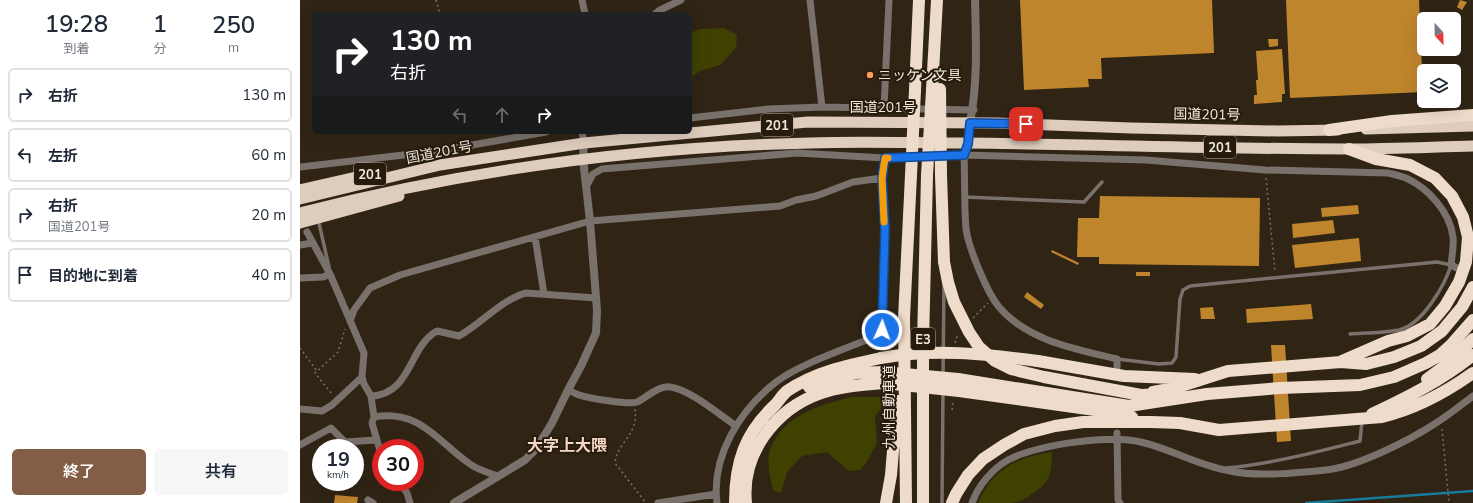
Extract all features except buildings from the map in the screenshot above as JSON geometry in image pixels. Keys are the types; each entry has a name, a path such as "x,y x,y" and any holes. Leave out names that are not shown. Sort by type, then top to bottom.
{"highway":[{"name":"九州自動車道","path":"906,503 904,318 919,0"},
{"name":"E3","path":"923,503 923,351 927,175 936,89 937,0"},
{"path":"936,89 944,262 948,282 954,302 969,332 979,347 994,360 1011,369 1044,377 1140,395 1207,394 1280,388 1360,385 1394,377 1440,355 1463,333 1473,320"},
{"path":"1329,130 1392,121 1473,115"},
{"name":"国道201号","path":"692,130 808,122 996,123 1131,128 1329,130 1473,126"},
{"name":"国道201号","path":"300,199 440,166 583,137 628,134"},
{"name":"国道201号","path":"300,213 362,197 433,183 583,159 668,151 809,143 1349,149 1473,146"},
{"path":"1341,362 1388,341 1407,336 1430,324 1446,306 1459,282 1466,262 1468,237 1463,217 1452,196 1435,178 1410,165 1376,159 1349,149"},
{"name":"201","path":"300,190 413,166 440,166"},
{"name":"201","path":"304,228 318,218 398,196 433,183"},
{"path":"1140,395 1175,388 1228,371 1341,362 1366,364 1394,357 1421,346 1442,330 1462,307 1473,287"},
{"path":"888,501 904,318"},
{"path":"1391,406 1450,362 1473,339"},
{"path":"735,503 735,480 745,446 756,425 785,392 802,382 825,372 852,364 903,354 946,352 974,353 1038,361 1124,376 1202,379"},
{"path":"1363,418 1421,391 1455,370 1473,355"},
{"path":"776,404 815,384 855,373 883,378 959,384 1129,406 1207,394"},
{"path":"952,503 968,475 984,459 1004,445 1024,434 1055,426 1083,422 1151,422 1180,423 1219,430 1382,417 1403,412 1440,394 1473,373"},
{"path":"746,503 747,478 756,448 764,435 789,410 804,400 821,393 883,378"},
{"path":"959,384 1116,413 1151,422"}],"street":[{"path":"582,0 585,12"},
{"path":"658,12 681,0"},
{"path":"810,0 822,107"},
{"path":"884,108 889,0"},
{"path":"975,0 976,32 974,110 970,123 968,144 964,155 966,229 971,248 988,289 998,306 1012,320 1039,336 1070,348 1117,358 1117,367"},
{"path":"692,118 768,109 822,107 974,110"},
{"path":"300,167 332,162 438,151 535,134"},
{"path":"454,503 525,460 536,449 552,423 568,390 582,366 596,333 596,298 587,185 583,159 583,137"},
{"path":"587,185 593,174 602,169 797,153 885,158 964,155 1146,160 1265,170 1388,173 1406,178 1434,199 1447,219 1453,237 1454,266"},
{"path":"717,503 716,494 718,469 725,447 736,426 748,410 777,381 801,368 874,338 882,330 885,229 882,178 885,158"},
{"path":"350,321 354,310 370,288 400,275 590,221 780,206 796,200 816,196 853,182 882,178"},
{"path":"304,228 330,274 364,353 362,377 371,396 374,417 372,423 376,439"},
{"path":"535,237 544,294"},
{"path":"300,244 312,243"},
{"path":"300,278 318,278 330,274"},
{"path":"371,396 389,393 398,384 428,335 437,331 459,336 516,296 526,293 596,298"},
{"path":"300,409 322,411 337,400 362,377"},
{"path":"568,390 579,396 623,403 635,402 668,386 679,389 695,398 736,426"},
{"path":"972,503 974,496 989,475 1007,460 1031,450 1117,437 1140,442 1220,469 1250,474 1334,469 1368,458 1409,438 1441,420 1473,396"},
{"path":"374,417 394,416 410,418 422,425 472,466 498,476"},
{"path":"300,445 331,428 344,442 372,440"},
{"path":"1117,437 1118,500 1120,503"},
{"path":"406,491 410,503"},
{"path":"658,503 716,494"}],"lane":[{"path":"965,197 1084,202 1102,182"},
{"path":"318,218 330,274"},
{"path":"942,503 944,262"},
{"path":"1117,358 1159,364 1172,363 1176,357 1182,290 1190,286 1437,262 1454,266 1436,298 1414,323 1400,330 1350,334"},
{"path":"1220,469 1245,466 1360,441 1363,418"}],"path":[{"path":"436,0 439,12"},
{"path":"1265,170 1276,278"},
{"path":"337,400 314,373 338,352 344,330 350,321"},
{"path":"300,348 317,371"},
{"path":"635,402 636,416 631,434 616,456 615,463 646,503"},
{"path":"1441,420 1449,503"}],"shaded area":[{"path":"724,28 737,35 736,48 720,65 700,71 692,77 692,32 700,29"},
{"path":"853,397 880,397 885,404 875,416 877,443 866,463 860,470 849,471 827,452 802,456 787,472 781,493 773,490 768,459 770,450 776,438 784,428 804,413 829,403"},
{"path":"1052,452 1049,476 1043,486 1038,490 1020,501 1012,503 978,503 984,491 998,473 1017,461 1039,454"}],"waterway":[{"path":"1306,503 1473,491"}],"slow traffic":[{"path":"884,222 882,178 885,158 888,158"}],"place":[{"name":"ニッケン文具","path":"870,75"}],"district":[{"name":"大字上大隈","path":"567,445"}],"route":[{"path":"882,330 885,229 882,178 885,158 964,155 968,144 970,123 1026,124"}]}
